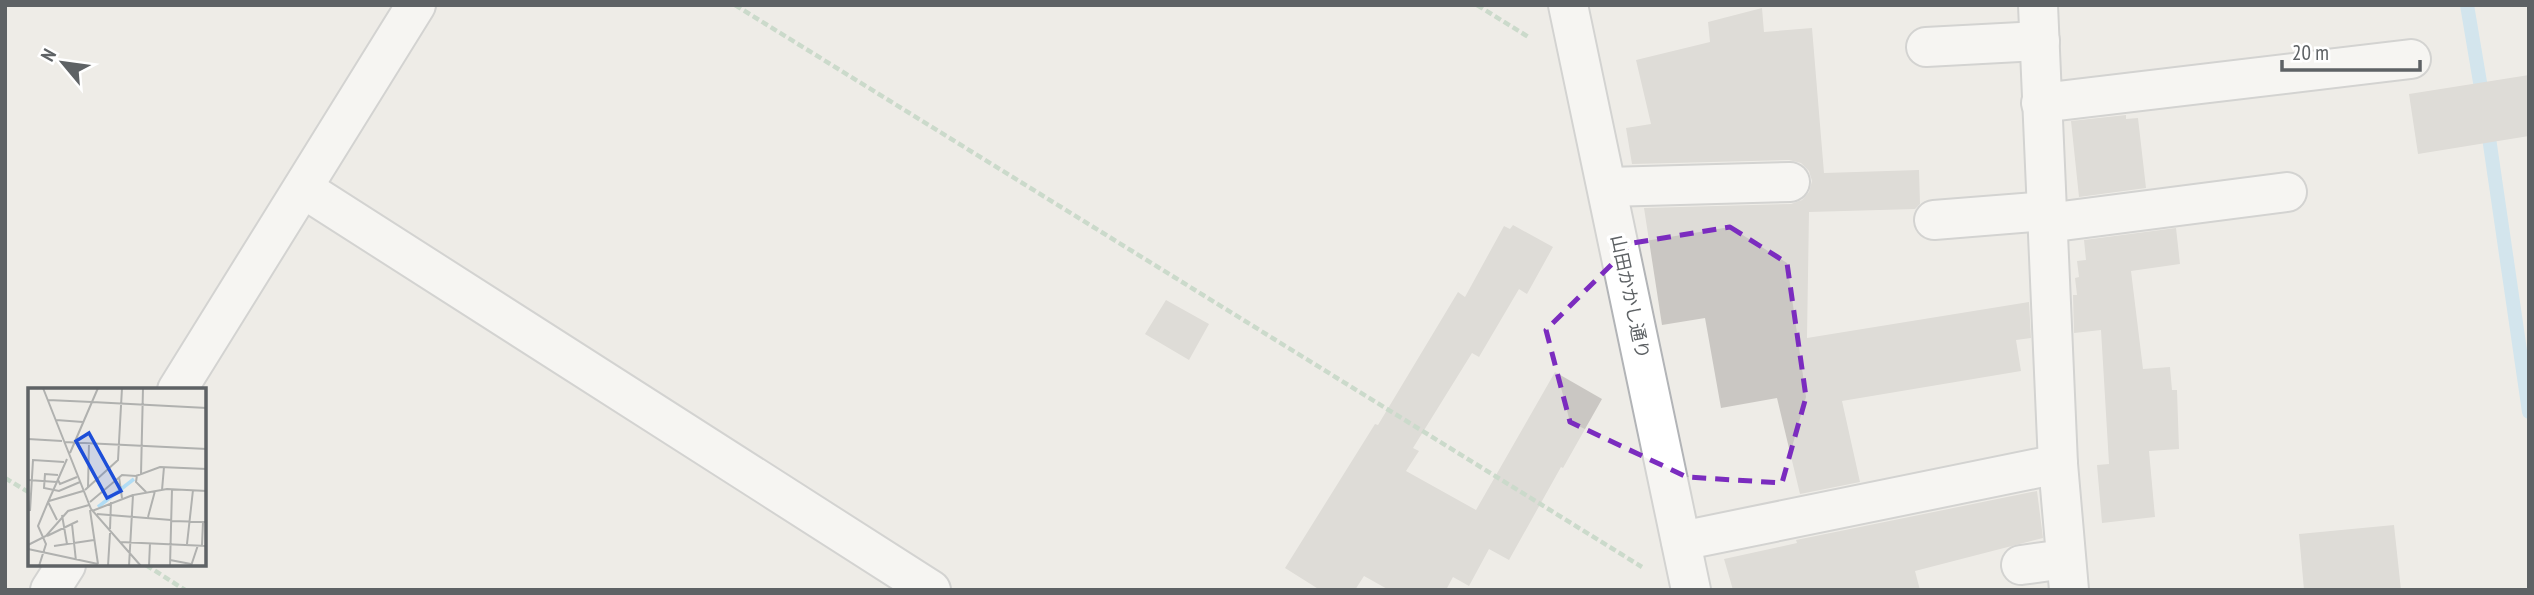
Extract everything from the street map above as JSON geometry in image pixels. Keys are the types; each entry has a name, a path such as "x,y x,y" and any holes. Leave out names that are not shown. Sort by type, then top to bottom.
{"street":[{"path":"178,388 416,5"},
{"name":"山田かかし通り","path":"1568,5 1691,590"},
{"path":"1926,47 2039,23 2058,464 2067,574 2021,565"},
{"path":"2041,103 2411,59"},
{"path":"1607,187 1790,183"},
{"path":"304,189 931,590"},
{"path":"1934,220 2046,217 2287,192"},
{"path":"1681,541 2058,464"},
{"path":"50,590 65,567"}],"path":[{"path":"735,5 1643,568"},
{"path":"5,478 28,492"},
{"path":"149,567 185,590"}],"highlighted area":[{"path":"1730,227 1787,263 1806,397 1782,483 1687,477 1570,422 1546,330 1633,243"}],"building":[{"path":"1762,8 1764,32 1812,28 1824,173 1919,170 1920,204 1915,209 1809,212 1807,338 2029,302 2031,338 2016,340 2021,371 1842,401 1860,482 1800,494 1777,398 1721,408 1705,318 1662,325 1644,208 1791,204 1802,200 1809,192 1812,181 1809,171 1801,163 1789,160 1632,164 1626,128 1651,124 1636,60 1710,42 1708,22"},
{"path":"2529,75 2529,136 2418,154 2409,94"},
{"path":"2126,115 2126,119 2138,118 2146,188 2079,197 2071,121"},
{"path":"1513,225 1553,247 1527,294 1519,289 1479,357 1472,353 1413,448 1419,451 1406,471 1476,510 1555,372 1602,399 1509,560 1489,549 1469,586 1453,577 1446,590 1389,590 1364,576 1355,590 1320,590 1285,568 1375,424 1378,425 1458,292 1465,297 1504,226 1510,229"},
{"path":"2176,228 2180,264 2131,271 2143,369 2170,367 2172,390 2177,390 2179,449 2149,451 2155,517 2102,523 2097,465 2109,464 2101,330 2074,333 2073,295 2077,295 2075,278 2079,277 2077,261 2086,260 2084,240"},
{"path":"1166,300 1209,324 1189,360 1145,334"},
{"path":"2037,491 2043,538 1915,571 1920,590 1733,590 1724,559 1797,543 1796,540"},
{"path":"2394,525 2401,590 2304,590 2299,534"}],"waterway":[{"path":"2467,5 2483,100"},
{"path":"2487,124 2529,412"}]}
